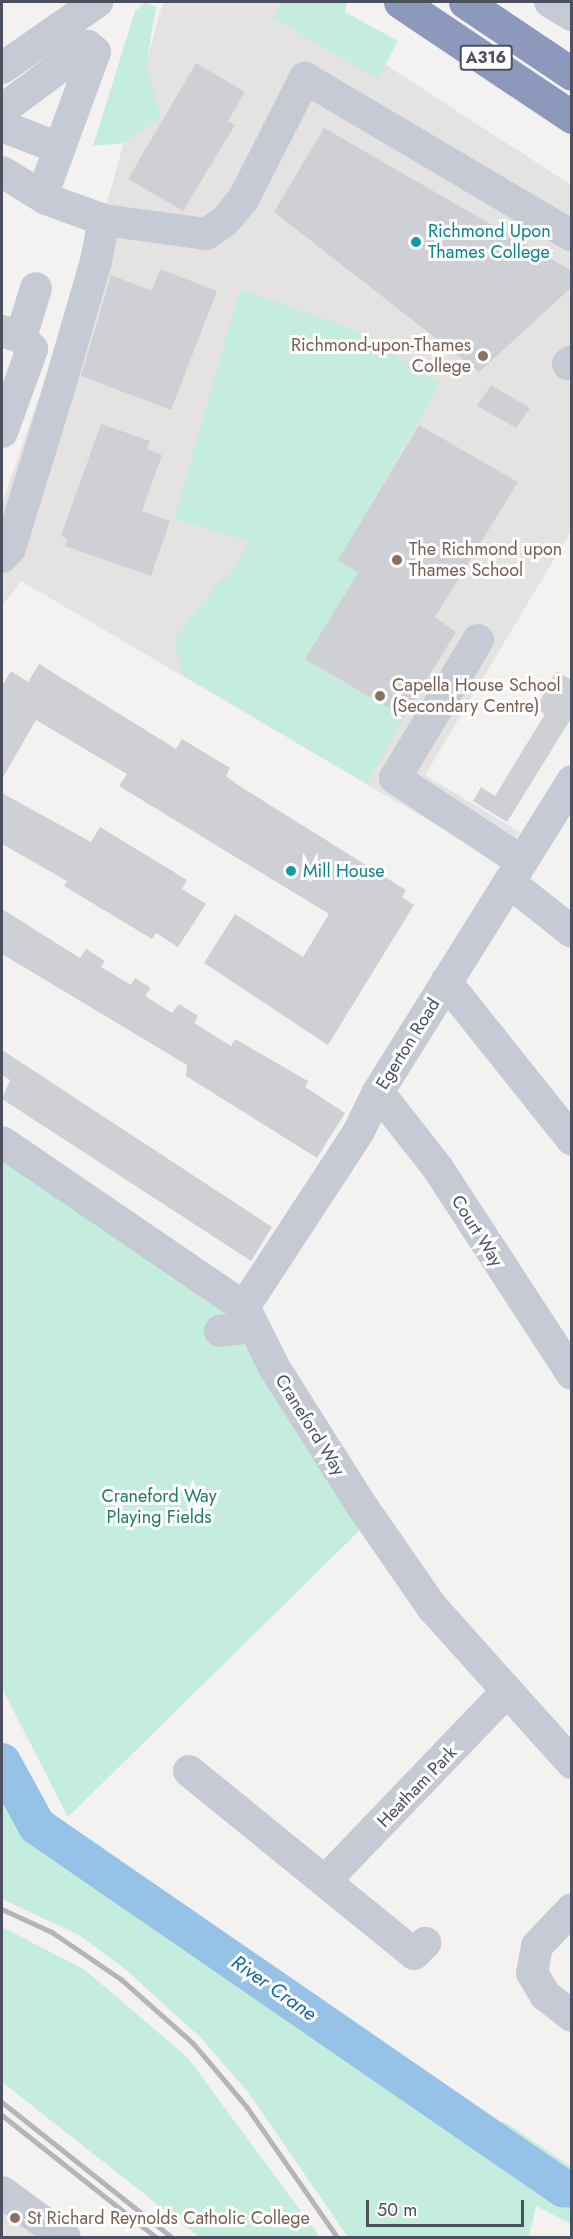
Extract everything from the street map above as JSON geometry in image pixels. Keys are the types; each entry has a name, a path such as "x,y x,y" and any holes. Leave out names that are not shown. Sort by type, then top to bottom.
{"highway":[{"name":"A316","path":"400,2 572,117"},
{"name":"A316","path":"465,2 572,74"}],"street":[{"path":"2,68 98,2"},
{"path":"550,2 572,15"},
{"path":"2,110 88,46 95,52 42,196"},
{"path":"2,172 42,196 104,220 206,234 215,228 244,198 305,78 572,236"},
{"path":"2,126 58,148"},
{"path":"2,557 10,548 60,385 96,261 104,220"},
{"path":"2,432 32,349 11,334 36,288"},
{"path":"478,640 412,727 395,778 515,872 572,932"},
{"name":"Egerton Road","path":"249,1317 358,1131 378,1092 572,781"},
{"path":"446,982 572,1140"},
{"name":"Court Way","path":"378,1092 437,1167 572,1374"},
{"name":"Craneford Way","path":"2,1142 249,1317 274,1367 362,1506 432,1608 572,1763"},
{"path":"220,1331 249,1317"},
{"name":"Heatham Park","path":"326,1880 506,1692"},
{"path":"189,1771 326,1880 414,1954 425,1943"},
{"path":"572,1909 537,1946 532,1973 545,1995 572,2016"},
{"path":"2,2192 65,2238"}],"shaded area":[{"path":"163,2 289,2 571,185 571,531 425,775 520,832 501,863 21,581 2,606 2,503 106,206"},
{"name":"St Richard Reynolds Catholic College","path":"2,2199 55,2237 2,2237"}],"green space":[{"path":"146,2 156,7 146,66 161,117 124,143 93,146 135,11"},
{"path":"281,2 347,2 345,12 398,41 377,79 273,18"},
{"path":"240,289 350,328 440,384 338,560 358,573 305,659 404,717 367,784 183,675 174,639 222,578 226,580 250,542 259,544 174,519"},
{"name":"Craneford Way Playing Fields","path":"2,1159 221,1308 360,1530 68,1817 2,1688"},
{"path":"2,1782 32,1833 336,2040 466,2126 505,2122 571,2167 571,2224 536,2206 529,2237 348,2237 248,2092 200,2037 125,1969 79,1935 2,1899"},
{"path":"2,1927 85,1970 188,2058 320,2237 199,2237 2,2082"}],"building":[{"path":"196,63 245,92 228,121 235,125 183,211 128,179"},
{"name":"Richmond Upon Thames College","path":"324,128 572,271 572,287 479,372 274,212"},
{"path":"160,269 217,291 171,410 81,376 111,275 152,291"},
{"path":"491,385 530,408 516,428 477,406"},
{"path":"101,424 150,441 147,449 162,455 142,511 170,521 151,576 65,546 68,539 61,536"},
{"path":"419,425 518,482 435,617 456,632 404,717 305,659 358,573 338,560"},
{"path":"39,664 176,749 182,739 230,768 226,776 241,787 406,890 402,897 414,905 328,1045 204,963 235,914 303,957 329,914 119,786 127,774 36,720 2,779 2,686 11,671 28,682"},
{"path":"556,671 572,680 572,717 507,822 473,801 481,787 495,796 545,714 536,708"},
{"path":"2,793 91,842 100,827 187,880 182,889 206,904 178,947 156,933 152,939 64,886 67,881 2,844"},
{"path":"2,909 80,958 86,949 105,961 101,967 131,985 135,978 151,988 145,996 172,1013 179,1004 198,1016 194,1023 231,1046 235,1039 308,1081 305,1087 345,1113 317,1158 186,1076 187,1065 2,954"},
{"path":"2,1050 272,1227 251,1261 2,1099 10,1080 2,1075"}],"waterway":[{"name":"River Crane","path":"2,1762 37,1826 563,2188 572,2189"}],"railway":[{"path":"2,1909 52,1932 121,1979 193,2043 247,2107 338,2238"},
{"path":"2,2102 173,2238"},
{"path":"2,2115 157,2238"}],"place":[{"name":"Richmond Upon Thames College","path":"416,242"},
{"name":"Richmond-upon-Thames College","path":"483,356"},
{"name":"The Richmond upon Thames School","path":"397,560"},
{"name":"Capella House School (Secondary Centre)","path":"380,696"},
{"name":"Mill House","path":"291,871"},
{"name":"St Richard Reynolds Catholic College","path":"15,2218"}]}
